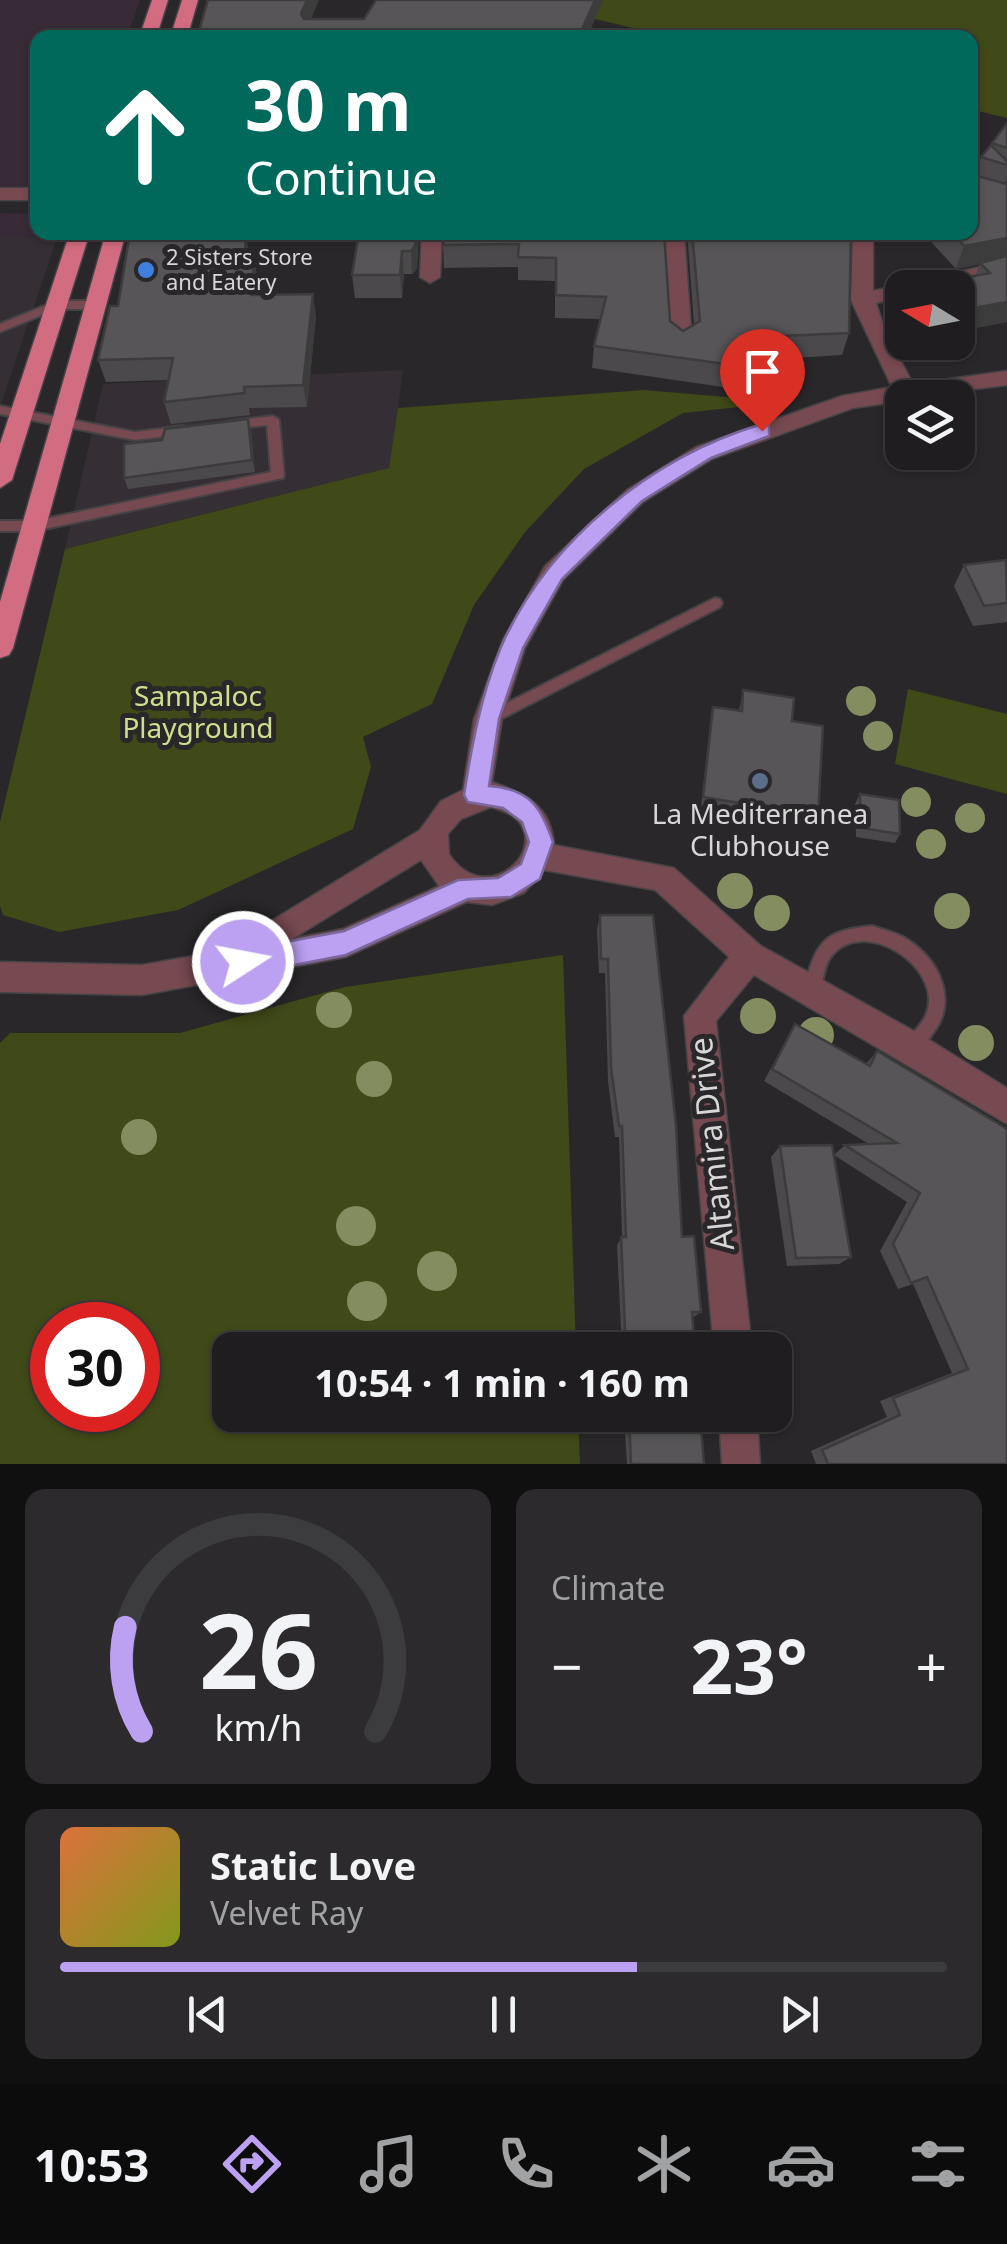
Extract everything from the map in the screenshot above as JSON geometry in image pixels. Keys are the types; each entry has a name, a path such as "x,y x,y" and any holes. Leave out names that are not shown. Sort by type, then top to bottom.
{"highway":[{"path":"150,30 160,0"},
{"path":"181,30 190,0"},
{"path":"0,480 10,413 56,305 77,240"},
{"path":"0,648 114,240"}],"street":[{"path":"0,194 30,194"},
{"path":"430,277 432,240"},
{"path":"674,240 680,344"},
{"path":"863,240 861,300 875,338 899,380"},
{"path":"975,274 1007,266"},
{"path":"861,300 885,295"},
{"path":"975,382 1007,378"},
{"path":"476,795 488,719 512,647 554,573 635,496 704,453 850,401 885,394"},
{"path":"0,978 142,980 217,967 292,939 434,837 447,810 476,795 492,794 521,805 539,828 539,856 531,871 502,890 466,888 346,943 292,939"},
{"path":"434,837 440,867 466,888"},
{"path":"539,856 663,878 750,956 912,1047 1007,1108"},
{"name":"Altamira Drive","path":"731,1332 700,1016 750,956"},
{"path":"739,1432 741,1464"}],"lane":[{"path":"0,328 56,305 96,305"},
{"path":"10,413 135,436 201,428"},
{"path":"0,526 34,526 135,505 203,485 278,475 273,420 219,426"},
{"path":"135,436 135,455"},
{"path":"135,505 136,488"},
{"path":"488,719 715,603"},
{"path":"812,990 813,967 824,949 842,936 863,932 887,936 909,948 927,966 937,989 938,1012 930,1032 912,1047"}],"shaded area":[{"path":"0,0 140,0 129,30 30,30 30,186 0,186"},
{"path":"0,213 30,214 30,237 0,235"},
{"path":"0,235 56,240 0,407"},
{"path":"403,370 390,468 65,549 103,384"}],"green space":[{"path":"516,0 1007,0 1007,118 978,111 978,30 641,30"},
{"name":"Sampaloc Playground","path":"644,390 785,402 683,413 584,469 525,532 474,605 432,704 363,737 371,767 353,829 178,910 59,932 3,915 0,822 65,549 389,468 398,408"},
{"path":"908,689 1007,714 1007,794 895,764"},
{"path":"563,955 575,1332 212,1332 212,1432 579,1432 580,1464 0,1464 0,1043 10,1033 180,1033 345,987"}],"building":[{"path":"208,0 307,0 301,14 304,19 364,19 376,0 595,0 582,30 199,30"},
{"path":"1007,123 1007,148 992,143"},
{"path":"991,145 1007,161 1007,165 981,157"},
{"path":"978,176 1007,184 1007,238 964,246 959,240 978,240"},
{"path":"129,240 246,240 244,263 254,262 252,295 313,294 303,385 244,387 245,393 164,402 173,358 98,360 110,306 118,306"},
{"path":"358,240 415,240 411,251 402,251 400,275 352,275"},
{"path":"443,240 665,240 670,321 683,331 700,321 693,240 851,240 849,333 781,336 776,371 594,346 606,297 556,295 556,258 518,257 519,244 443,245"},
{"path":"1007,256 1007,302 975,308 975,276 990,273 980,263"},
{"path":"248,419 252,460 124,478 124,444 162,440 165,429"},
{"path":"1006,560 1007,603 984,606 964,565"},
{"name":"La Mediterranea Clubhouse","path":"743,690 794,698 792,721 823,726 818,816 703,797 713,707 742,711"},
{"path":"860,794 899,800 900,834 861,828"},
{"path":"600,915 653,915 676,1126 682,1237 694,1236 701,1312 692,1312 694,1332 625,1332 622,1126 611,1068 608,959 601,959"},
{"path":"795,1024 870,1066 877,1051 1007,1129 1007,1464 828,1464 822,1450 900,1415 893,1398 968,1369 927,1277 911,1283 893,1244 920,1193 845,1145 897,1143 772,1069"},
{"path":"832,1145 851,1257 796,1258 780,1146"},
{"path":"630,1432 701,1432 704,1464 631,1464"}],"place":[{"name":"2 Sisters Store and Eatery","path":"146,270"},
{"name":"La Mediterranea Clubhouse","path":"760,781"}],"route":[{"path":"243,962 346,943 466,888 502,890 531,871 541,842 532,815 507,798 476,795 488,719 512,647 554,573 635,496 704,453 762,431"}]}
